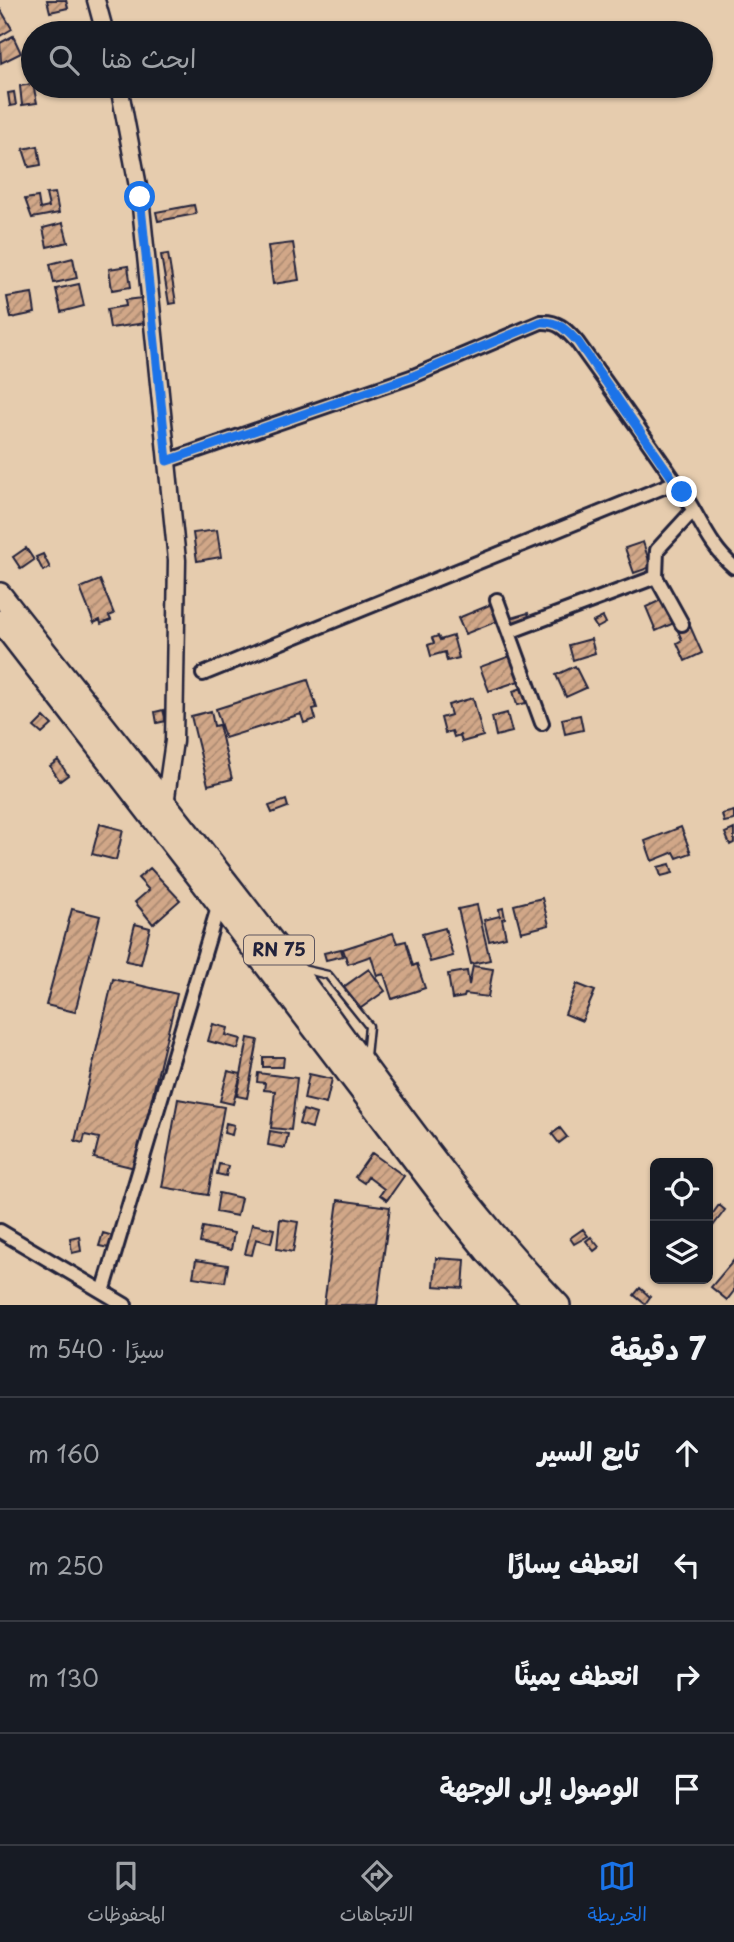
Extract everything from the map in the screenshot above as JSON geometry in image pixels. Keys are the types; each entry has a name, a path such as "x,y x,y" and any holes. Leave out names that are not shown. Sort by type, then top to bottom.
{"highway":[{"name":"RN 75","path":"0,594 159,811 219,904 445,1201 488,1254 535,1305"},
{"name":"RN 75","path":"0,621 292,967 439,1164 514,1259 559,1305"}],"street":[{"path":"96,0 102,21"},
{"path":"120,98 140,197 177,560 174,741 159,811"},
{"path":"167,461 411,377 541,322 551,321 566,329 578,342 676,482 702,522 711,543 734,568"},
{"path":"203,674 676,482"},
{"path":"682,624 656,577 657,550 691,513"},
{"path":"509,632 656,577"},
{"path":"497,600 542,723"},
{"path":"103,1292 219,904"},
{"path":"0,1231 125,1305"}],"building":[{"path":"47,0 66,0 68,8 50,12"},
{"path":"0,11 12,29 0,36"},
{"path":"13,36 21,53 1,63 0,43"},
{"path":"14,92 16,105 10,106 8,93"},
{"path":"21,98 36,98 37,103 22,105"},
{"path":"38,146 41,165 29,167 23,149"},
{"path":"55,193 59,213 32,218 25,199 38,197 40,209 49,207 46,194"},
{"path":"194,205 196,214 158,221 156,212"},
{"path":"63,223 68,242 47,247 43,228"},
{"path":"293,243 299,280 273,284 268,246"},
{"path":"168,254 176,303 169,304 161,255"},
{"path":"73,258 77,278 54,283 50,264"},
{"path":"128,266 131,287 112,290 109,269"},
{"path":"79,284 84,306 61,312 56,289"},
{"path":"32,293 35,313 11,318 7,297"},
{"path":"142,298 146,323 110,328 107,309 126,306 125,300"},
{"path":"217,530 221,557 197,561 193,533"},
{"path":"643,542 651,567 634,573 625,548"},
{"path":"26,548 34,560 21,569 13,557"},
{"path":"43,554 50,568 43,571 36,557"},
{"path":"100,580 114,614 109,616 111,620 101,624 100,620 94,623 80,588"},
{"path":"663,599 674,623 656,631 646,607"},
{"path":"492,604 498,621 465,634 458,618"},
{"path":"528,613 530,619 513,625 511,618"},
{"path":"603,617 606,623 597,628 593,622"},
{"path":"690,626 702,653 685,661 677,643 682,640 678,631"},
{"path":"438,636 440,640 453,636 459,658 447,661 445,652 431,656 428,645 434,643 432,638"},
{"path":"591,639 595,653 573,660 569,645"},
{"path":"513,655 522,680 489,691 480,667"},
{"path":"575,666 586,688 566,697 556,675"},
{"path":"308,680 317,708 313,709 316,719 304,723 301,714 225,738 216,709"},
{"path":"522,688 526,703 517,705 513,691"},
{"path":"473,698 483,736 462,742 460,735 454,737 452,731 445,733 441,718 451,715 448,705"},
{"path":"163,710 166,721 157,723 155,712"},
{"path":"211,711 214,726 219,725 232,779 208,785 191,716"},
{"path":"507,713 512,732 496,736 492,717"},
{"path":"580,715 583,730 565,734 562,719"},
{"path":"44,717 52,725 42,734 34,727"},
{"path":"58,760 68,775 60,781 50,766"},
{"path":"286,800 288,807 272,813 269,806"},
{"path":"734,811 734,820 724,822 722,814"},
{"path":"100,824 123,830 116,860 92,854"},
{"path":"681,827 691,853 677,858 674,852 652,861 645,841"},
{"path":"734,829 734,843 730,845 725,833"},
{"path":"670,864 673,873 661,876 658,867"},
{"path":"150,868 180,900 153,924 135,902 149,890 138,878"},
{"path":"542,898 549,925 521,932 514,905"},
{"path":"477,905 490,960 471,964 458,909"},
{"path":"503,908 505,918 502,919 506,937 489,941 484,920 500,916 499,909"},
{"path":"72,909 100,916 75,1012 46,1005"},
{"path":"135,924 150,928 141,964 126,961"},
{"path":"445,928 453,956 430,962 422,934"},
{"path":"393,933 397,943 406,941 413,966 417,964 425,988 392,999 384,974 377,976 371,956 348,964 343,949"},
{"path":"341,949 343,956 326,960 324,953"},
{"path":"473,966 493,969 488,997 465,994 464,997 452,999 448,974 467,971 469,985"},
{"path":"369,969 385,991 358,1010 342,988"},
{"path":"113,979 177,994 135,1168 94,1158 99,1138 85,1135 83,1143 75,1141"},
{"path":"577,984 595,991 582,1021 565,1014"},
{"path":"213,1024 228,1028 226,1035 241,1039 238,1049 208,1041"},
{"path":"248,1038 258,1040 247,1098 237,1096"},
{"path":"263,1057 284,1057 283,1067 263,1067"},
{"path":"228,1071 241,1074 233,1104 220,1101"},
{"path":"258,1073 297,1078 291,1130 271,1128 275,1091 264,1090 265,1083 257,1082"},
{"path":"309,1074 332,1079 326,1104 304,1099"},
{"path":"178,1099 224,1107 208,1195 162,1187"},
{"path":"303,1110 316,1114 312,1128 299,1124"},
{"path":"226,1123 234,1125 232,1135 224,1133"},
{"path":"560,1128 567,1137 559,1143 552,1134"},
{"path":"270,1131 288,1134 285,1148 268,1145"},
{"path":"372,1153 404,1176 387,1200 380,1195 384,1189 368,1177 364,1183 355,1177"},
{"path":"219,1164 228,1166 226,1176 217,1174"},
{"path":"219,1193 241,1198 237,1216 216,1212"},
{"path":"338,1200 390,1207 377,1305 324,1305"},
{"path":"719,1205 725,1210 713,1226 713,1221 713,1213"},
{"path":"280,1219 298,1222 293,1252 277,1249"},
{"path":"252,1224 274,1229 271,1243 256,1239 252,1255 245,1254"},
{"path":"203,1227 234,1233 231,1250 200,1243"},
{"path":"583,1229 588,1236 574,1244 570,1238"},
{"path":"103,1233 113,1236 109,1248 99,1246"},
{"path":"79,1236 81,1251 72,1253 70,1238"},
{"path":"591,1237 599,1247 594,1251 586,1241"},
{"path":"436,1258 465,1260 463,1288 434,1286"},
{"path":"196,1260 228,1265 225,1282 193,1277"},
{"path":"734,1260 734,1291 727,1300 711,1287"},
{"path":"640,1288 650,1297 645,1304 634,1295"}],"route":[{"path":"140,197 167,461 411,377 541,322 551,321 566,329 578,342 682,492"}]}
